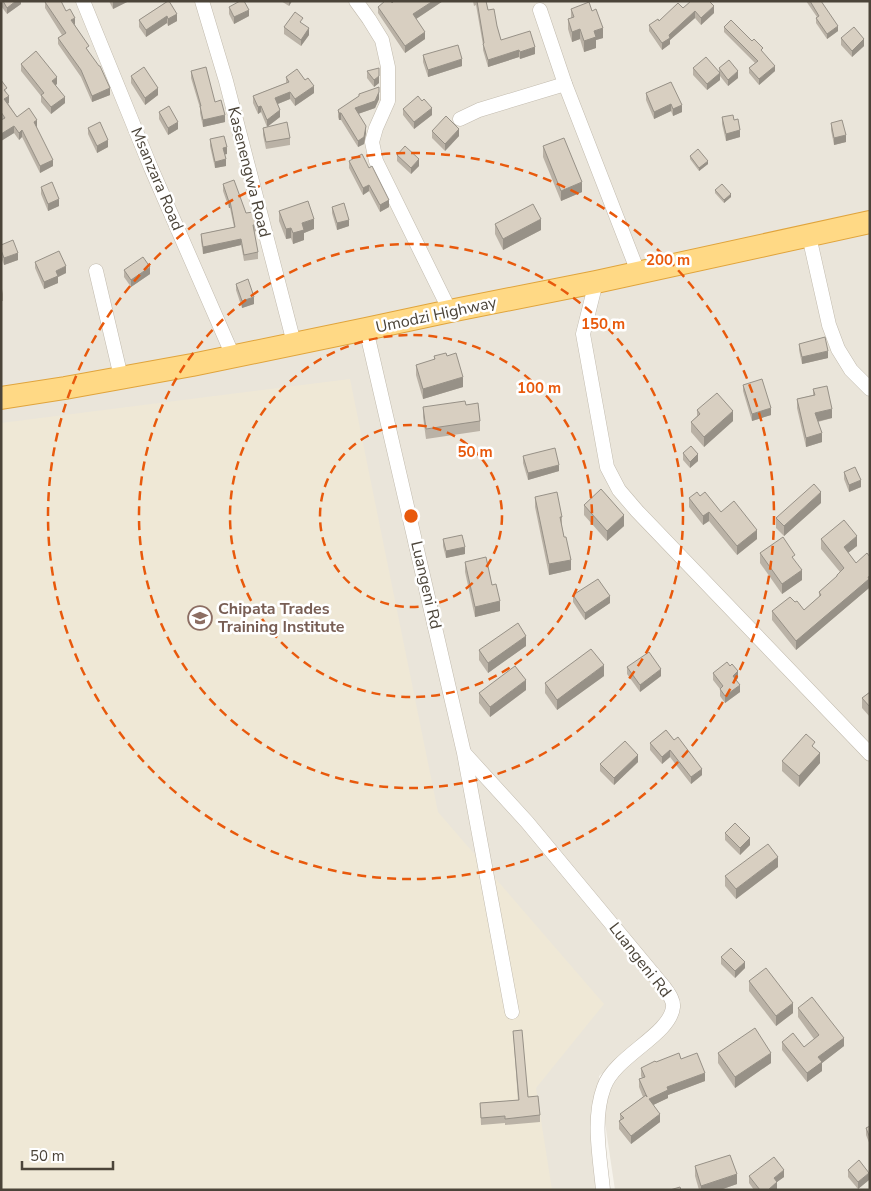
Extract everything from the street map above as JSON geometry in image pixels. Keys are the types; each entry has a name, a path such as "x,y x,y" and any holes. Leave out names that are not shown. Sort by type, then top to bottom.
{"highway":[{"name":"Umodzi Highway","path":"1,398 65,388 233,356 596,282 870,222"}],"street":[{"name":"Msanzara Road","path":"83,1 147,159 233,356"},
{"name":"Kasenengwa Road","path":"202,1 226,81 294,343"},
{"path":"356,1 382,40 388,67 388,101 372,142 376,161 450,311"},
{"path":"540,10 565,84 638,272"},
{"path":"460,119 479,110 565,84"},
{"path":"808,236 829,326 838,349 851,370 870,389"},
{"path":"96,271 121,377"},
{"path":"596,282 582,334 607,467 619,490 870,754"},
{"name":"Luangeni Rd","path":"366,329 464,754 512,1012"},
{"name":"Luangeni Rd","path":"464,754 527,822 664,987 672,1000 673,1008 667,1022 616,1068 604,1085 598,1109 598,1144 603,1190"}],"shaded area":[{"path":"1,1 870,1 870,1190 615,1190 601,1096 658,1025 599,1076 598,1125 610,1190 1,1190"},
{"name":"Chipata Trades Training Institute","path":"350,379 438,812 604,1004 536,1088 552,1190 1,1190 1,423"}],"building":[{"path":"3,1 16,1 7,8"},
{"path":"46,1 61,1 66,11 70,9 75,18 71,20 89,46 86,48 100,66 110,88 92,96 81,70 58,38 66,33"},
{"path":"168,1 177,14 168,19 167,16 146,30 139,20"},
{"path":"244,1 249,10 234,17 229,7"},
{"path":"385,1 391,1 392,3 394,1 433,1 413,14 425,32 405,46 378,7"},
{"path":"477,1 486,1 488,10 494,9 501,40 530,31 535,47 488,60 483,44"},
{"path":"691,1 709,1 714,6 701,18 695,11 669,35 670,38 662,43 649,25 658,19 659,21 678,3 683,8"},
{"path":"810,1 821,1 838,26 827,34 816,18 819,16"},
{"path":"589,2 592,11 596,9 603,28 594,31 596,37 584,41 580,29 572,32 568,19 574,17 571,9"},
{"path":"295,12 303,18 300,22 309,28 301,40 284,27"},
{"path":"731,20 752,41 754,39 763,48 761,50 775,66 759,79 749,68 758,61 724,27"},
{"path":"854,27 864,39 852,51 841,38"},
{"path":"458,45 462,59 428,70 423,55"},
{"path":"36,51 57,77 52,81 65,97 51,107 41,95 44,93 21,64"},
{"path":"706,57 720,73 707,84 693,68"},
{"path":"729,60 738,71 728,80 719,68"},
{"path":"144,67 158,88 145,98 131,76"},
{"path":"206,67 215,102 221,100 225,115 203,120 191,71"},
{"path":"379,68 379,76 374,80 367,71"},
{"path":"297,69 305,80 308,78 314,86 295,99 290,92 275,98 280,110 267,120 261,106 258,107 253,96 289,82 286,77"},
{"path":"1,80 7,88 4,90 9,96 4,99 17,117 29,108 37,120 34,122 53,160 40,166 22,130 19,133 14,126 1,134 1,120 5,118 1,112"},
{"path":"671,82 682,105 673,109 671,104 654,112 646,93"},
{"path":"379,87 375,101 355,108 366,126 364,137 358,141 338,110 359,96 359,94"},
{"path":"418,96 422,101 424,99 432,108 414,122 403,109"},
{"path":"169,106 178,122 168,128 159,112"},
{"path":"733,115 734,120 738,119 740,130 726,134 722,117"},
{"path":"446,116 459,129 445,144 432,131"},
{"path":"842,120 846,135 834,138 831,123"},
{"path":"100,122 108,140 97,146 88,128"},
{"path":"287,122 290,138 266,142 263,128"},
{"path":"224,136 227,147 223,148 226,159 215,162 210,139"},
{"path":"564,138 582,182 561,191 543,146"},
{"path":"405,146 419,159 411,168 397,155"},
{"path":"698,149 708,161 699,168 690,156"},
{"path":"362,154 369,168 372,166 389,200 380,205 369,185 363,188 349,161"},
{"path":"234,180 246,213 253,212 256,225 253,225 258,252 244,255 241,239 203,247 201,234 235,227 230,201 223,184"},
{"path":"52,182 59,199 48,204 41,187"},
{"path":"722,184 731,194 724,200 715,190"},
{"path":"308,201 314,219 302,223 304,230 293,233 291,228 286,229 279,211"},
{"path":"344,203 349,220 337,223 332,207"},
{"path":"533,204 541,219 503,239 495,224"},
{"path":"13,240 18,253 4,258 1,245"},
{"path":"59,251 66,266 56,271 58,276 44,282 35,262"},
{"path":"143,257 150,267 131,280 124,270"},
{"path":"248,279 254,297 242,301 236,284"},
{"path":"825,337 828,351 802,357 799,344"},
{"path":"446,353 447,356 456,353 463,377 423,389 416,365 435,359 434,356"},
{"path":"762,379 771,408 752,414 743,385"},
{"path":"827,386 832,409 815,413 822,433 806,438 797,399 815,395 813,389"},
{"path":"717,393 733,411 704,437 691,422 700,414 697,410"},
{"path":"465,401 466,405 478,403 480,421 426,429 423,407"},
{"path":"691,446 698,454 690,462 683,453"},
{"path":"555,448 559,465 528,473 523,456"},
{"path":"855,467 861,480 849,485 844,472"},
{"path":"814,484 821,492 784,526 776,518"},
{"path":"601,489 624,515 607,531 584,505"},
{"path":"557,492 564,537 566,537 571,560 549,564 535,497"},
{"path":"697,492 700,496 705,492 721,512 734,501 757,530 737,546 709,512 703,516 689,498"},
{"path":"844,520 857,536 844,547 856,563 867,553 870,557 869,579 796,641 772,611 790,597 795,602 797,601 804,610 821,595 819,592 844,568 821,539"},
{"path":"462,535 465,547 446,551 443,539"},
{"path":"783,537 795,555 792,557 802,570 782,584 760,553"},
{"path":"486,557 492,585 496,584 500,601 475,607 465,562"},
{"path":"598,579 610,596 585,613 573,595"},
{"path":"518,623 526,636 488,663 479,650"},
{"path":"591,649 604,665 557,700 545,683"},
{"path":"649,652 661,669 640,685 627,667"},
{"path":"727,662 730,666 732,664 738,671 733,676 740,685 725,696 720,689 723,686 713,673"},
{"path":"515,666 526,680 490,707 479,693"},
{"path":"870,692 870,707 862,698"},
{"path":"666,730 674,740 678,737 702,769 691,777 670,750 662,757 650,743"},
{"path":"806,734 815,742 812,746 820,753 799,776 782,761"},
{"path":"625,741 638,755 614,778 600,764"},
{"path":"735,823 750,838 740,848 725,833"},
{"path":"768,844 778,857 736,889 725,876"},
{"path":"731,948 745,962 735,971 721,957"},
{"path":"766,968 793,1003 776,1016 749,981"},
{"path":"812,997 844,1038 818,1057 822,1062 807,1073 782,1042 793,1033 804,1047 819,1035 798,1008"},
{"path":"755,1028 771,1053 735,1077 718,1053"},
{"path":"522,1030 528,1097 538,1096 540,1115 505,1119 505,1116 481,1118 480,1103 519,1100 513,1031"},
{"path":"679,1053 681,1059 697,1053 705,1073 667,1087 668,1090 649,1099 660,1114 631,1136 619,1121 624,1118 620,1114 646,1095 647,1097 639,1079 645,1077 641,1068"},
{"path":"870,1126 870,1138 866,1128"},
{"path":"730,1155 737,1174 701,1186 695,1166"},
{"path":"774,1157 784,1170 774,1178 777,1182 768,1190 760,1190 749,1176"},
{"path":"859,1160 869,1173 858,1182 848,1170"},
{"path":"680,1187 681,1190 670,1190"}],"place":[{"name":"Chipata Trades Training Institute","path":"200,618"}]}
